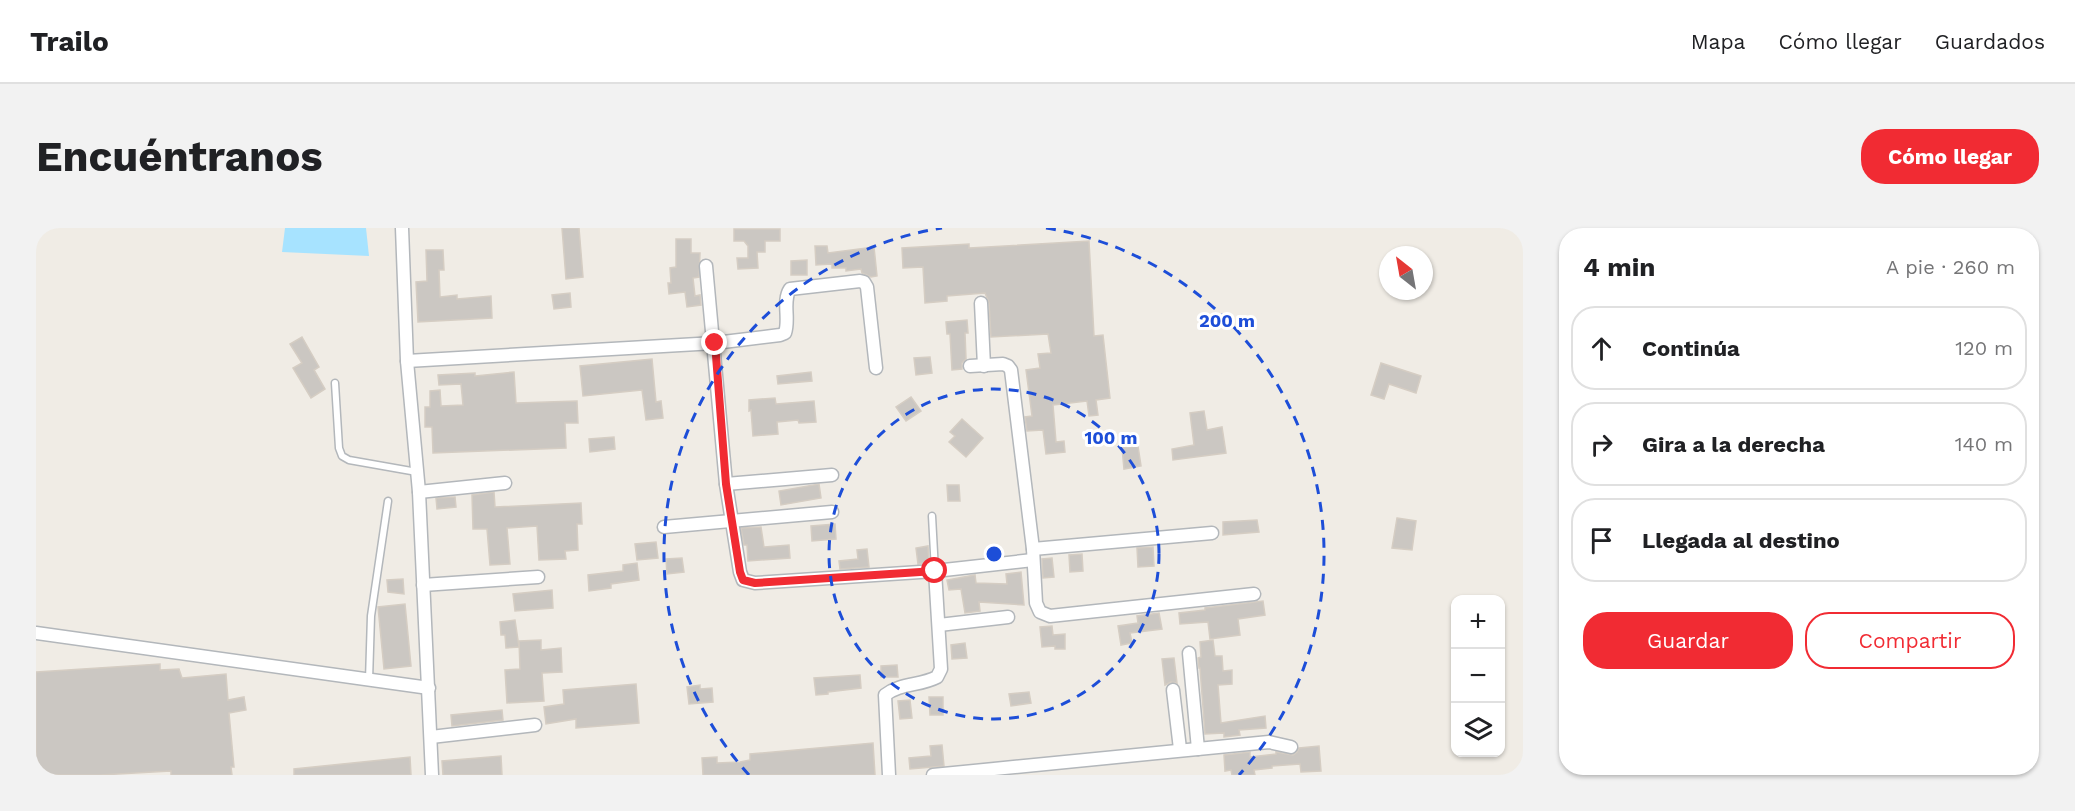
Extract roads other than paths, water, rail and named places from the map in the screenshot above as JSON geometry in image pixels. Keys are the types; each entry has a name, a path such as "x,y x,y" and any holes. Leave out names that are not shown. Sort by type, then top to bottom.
{"street":[{"path":"402,228 407,361 419,492 432,775"},
{"path":"706,266 715,343 726,484 743,580 755,583 935,571 1033,555 1212,533"},
{"path":"407,361 715,343 780,336 785,333 787,327 787,294 790,289 861,280 867,287 876,368"},
{"path":"981,303 984,366"},
{"path":"970,366 1003,364 1011,370 1033,555 1036,603 1040,612 1050,616 1254,594"},
{"path":"726,484 832,476"},
{"path":"419,492 505,483"},
{"path":"664,527 832,512"},
{"path":"889,775 885,695 894,688 937,678 941,669 935,571"},
{"path":"423,585 538,577"},
{"path":"939,625 1008,617"},
{"path":"36,633 429,688"},
{"path":"1189,653 1198,749"},
{"path":"1173,690 1180,749"},
{"path":"431,737 535,725"},
{"path":"933,775 1269,742 1291,747"}],"lane":[{"path":"335,383 339,448 342,456 349,460 417,472"},
{"path":"369,680 371,616 388,501"},
{"path":"932,516 935,571"}],"water":[{"path":"285,228 366,228 369,256 282,252"}]}
